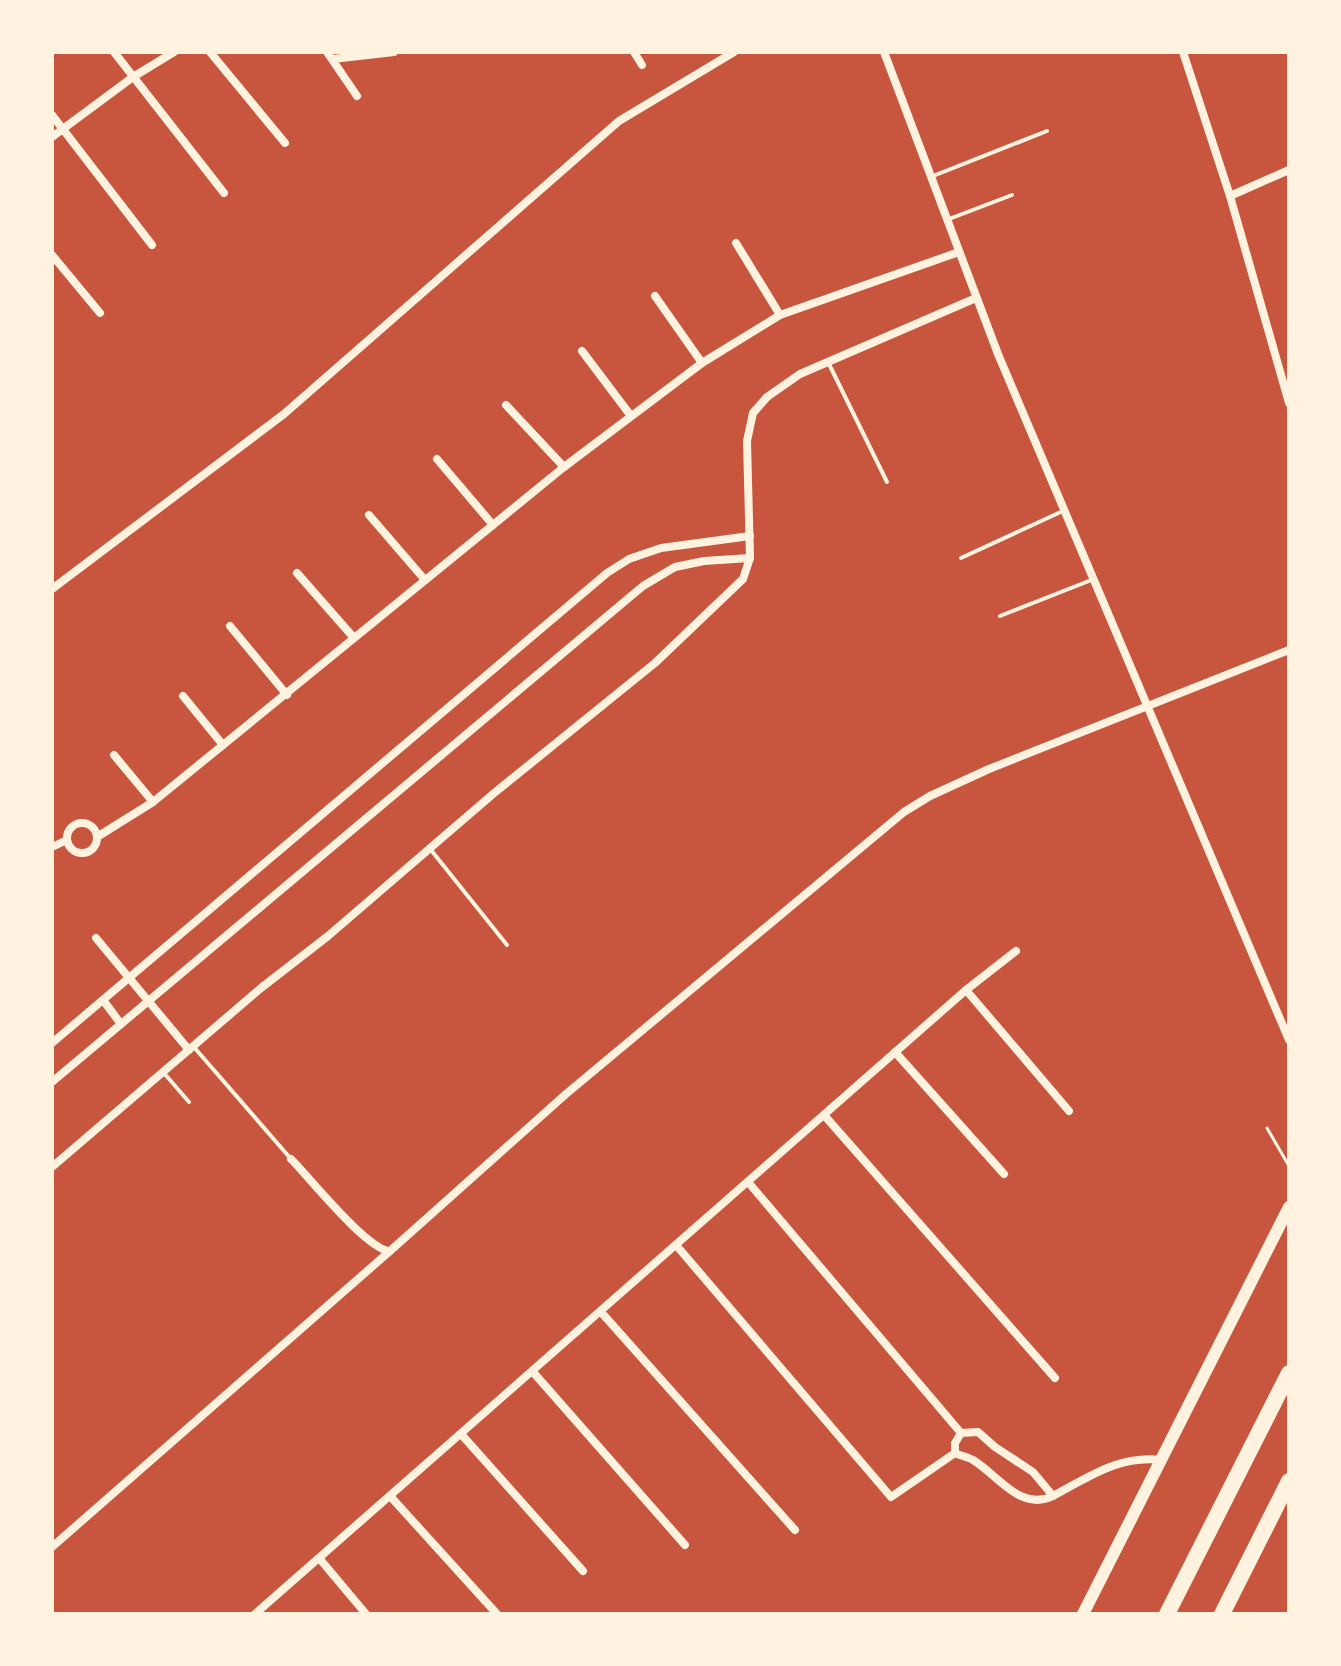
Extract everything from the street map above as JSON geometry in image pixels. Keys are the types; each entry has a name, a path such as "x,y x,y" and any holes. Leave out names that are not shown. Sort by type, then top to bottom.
{"highway":[{"path":"1167,1614 1289,1373"},
{"path":"1222,1614 1289,1481"}],"main road":[{"path":"1083,1614 1289,1207"}],"street":[{"path":"114,52 224,193"},
{"path":"52,137 133,77 174,52"},
{"path":"210,52 285,143"},
{"path":"330,56 394,52"},
{"path":"634,52 642,65"},
{"path":"52,589 284,414 619,121 734,52"},
{"path":"884,52 976,298 1289,1040"},
{"path":"1183,52 1230,196 1289,403"},
{"path":"330,56 357,96"},
{"path":"52,115 152,245"},
{"path":"1230,196 1289,170"},
{"path":"736,243 780,315"},
{"path":"97,837 153,802 564,467 702,363 780,315 959,252"},
{"path":"52,255 100,313"},
{"path":"655,296 702,363"},
{"path":"52,1167 558,740 655,663 743,579 750,558 747,441 753,413 767,397 800,374 976,298"},
{"path":"582,351 631,416"},
{"path":"506,405 564,467"},
{"path":"437,459 493,525"},
{"path":"369,515 425,580"},
{"path":"52,1043 607,573 629,559 661,548 750,536"},
{"path":"52,1082 643,586 675,567 704,561 750,558"},
{"path":"297,573 354,638"},
{"path":"230,626 287,695"},
{"path":"52,1547 566,1094 904,812 930,796 989,769 1289,650"},
{"path":"183,696 223,745"},
{"path":"114,755 153,802"},
{"path":"81,823 95,830 97,837 96,845 84,854 70,847 67,840 69,832 81,823"},
{"path":"52,847 67,840"},
{"path":"96,938 191,1048"},
{"path":"255,1614 966,990 1016,951"},
{"path":"966,990 1069,1111"},
{"path":"103,1000 121,1024"},
{"path":"895,1052 1004,1174"},
{"path":"824,1115 1055,1378"},
{"path":"291,1159 352,1225 381,1251 390,1251"},
{"path":"748,1182 961,1433"},
{"path":"676,1245 891,1497 955,1453"},
{"path":"601,1312 795,1530"},
{"path":"533,1372 685,1545"},
{"path":"955,1453 955,1443 961,1433 972,1431 1033,1472 1053,1496"},
{"path":"461,1434 583,1571"},
{"path":"955,1453 972,1459 1030,1501 1041,1502 1111,1465 1145,1458 1161,1460"},
{"path":"390,1496 497,1614"},
{"path":"319,1558 366,1614"}],"lane":[{"path":"931,177 1047,131"},
{"path":"947,220 1012,195"},
{"path":"828,362 887,482"},
{"path":"961,558 1065,510"},
{"path":"1000,616 1094,579"},
{"path":"430,848 507,945"},
{"path":"191,1048 291,1159"},
{"path":"163,1072 189,1102"}],"path":[{"path":"1267,1128 1289,1166"}]}
